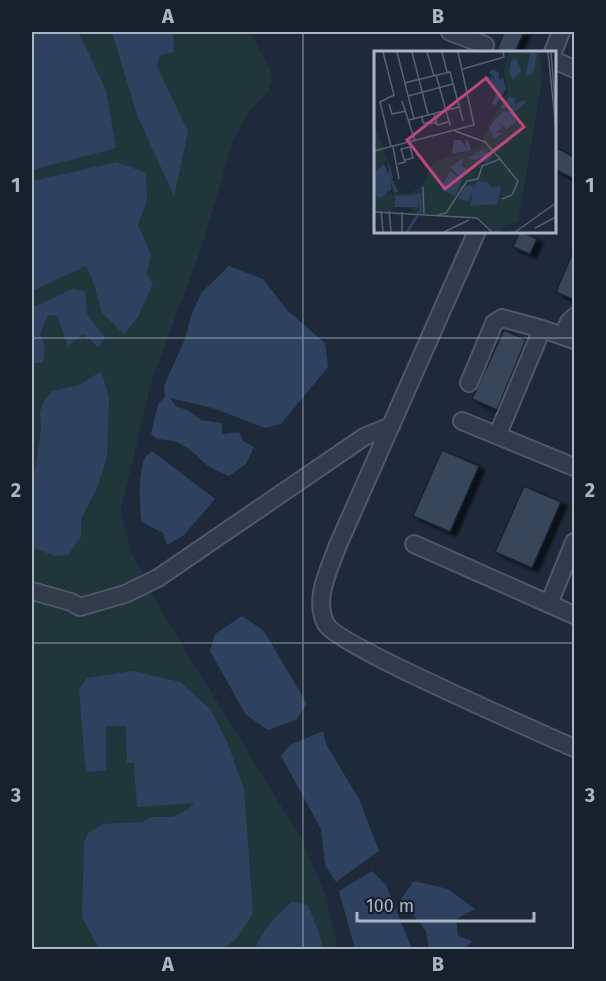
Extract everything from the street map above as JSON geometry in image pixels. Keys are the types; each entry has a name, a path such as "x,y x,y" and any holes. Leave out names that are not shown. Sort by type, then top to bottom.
{"street":[{"path":"450,32 469,35 485,45"},
{"path":"553,51 561,32"},
{"path":"555,60 574,69"},
{"path":"477,232 338,546 324,582 320,606 327,626 370,654 574,748"},
{"path":"469,383 494,323 498,319 502,318 569,337 569,322 574,317"},
{"path":"498,434 542,329"},
{"path":"462,421 574,467"},
{"path":"32,591 71,602 80,607 125,594 158,578 364,437 391,426"},
{"path":"549,604 574,542"},
{"path":"414,544 574,615"}],"green space":[{"path":"32,32 250,32 270,69 272,79 268,92 250,110 233,141 202,246 152,380 121,509 131,552 146,579 81,603 32,586"},
{"path":"149,587 162,612 301,838 325,894 338,949 32,950 32,595 70,606"}],"water":[{"path":"32,32 78,32 106,90 116,148 32,170"},
{"path":"112,32 173,32 174,52 160,55 157,66 188,132 174,196 137,115"},
{"path":"117,162 146,173 147,200 138,225 151,254 147,274 153,284 138,317 124,334 102,313 86,266 32,291 32,181"},
{"path":"229,266 263,279 287,310 325,343 328,367 281,424 265,428 216,409 170,398 176,406 189,411 201,420 222,423 222,434 239,432 243,441 254,447 246,464 229,476 208,466 183,445 158,439 151,434 158,404 165,397 164,386 184,341 192,313 202,292"},
{"path":"73,289 85,291 87,314 105,338 98,347 83,334 68,346 57,316 48,315 40,334 45,346 43,363 32,363 32,308"},
{"path":"101,371 109,397 107,457 97,488 81,519 81,537 68,555 54,556 32,547 32,479 41,430 40,412 44,401 52,391 80,385"},
{"path":"152,451 215,499 184,535 167,545 163,533 142,522 141,516 141,472 146,457"},
{"path":"242,616 264,631 307,704 296,720 268,730 246,715 210,651 215,634"},
{"path":"133,671 180,682 211,710 228,744 244,789 253,914 237,938 223,949 99,949 82,917 84,842 88,833 103,824 143,822 151,817 173,817 194,803 137,807 134,763 127,763 126,726 106,726 106,770 88,772 85,765 79,689 87,678"},
{"path":"323,731 326,744 359,799 379,851 336,882 325,865 321,829 281,756 290,745"},
{"path":"372,871 386,885 412,949 355,949 339,891"},
{"path":"414,881 448,889 475,909 456,919 458,936 472,941 465,949 429,949 426,931 401,899"},
{"path":"292,902 308,905 321,939 322,949 255,949 270,923"}],"building":[{"path":"504,32 524,32 515,51 497,49"},
{"path":"557,148 574,157 574,179 555,170"},
{"path":"520,232 537,239 530,254 513,247"},
{"path":"574,249 574,300 556,292"},
{"path":"504,330 526,340 497,410 472,399"},
{"path":"442,450 479,466 450,532 413,516"},
{"path":"524,486 561,502 532,568 495,552"}]}
